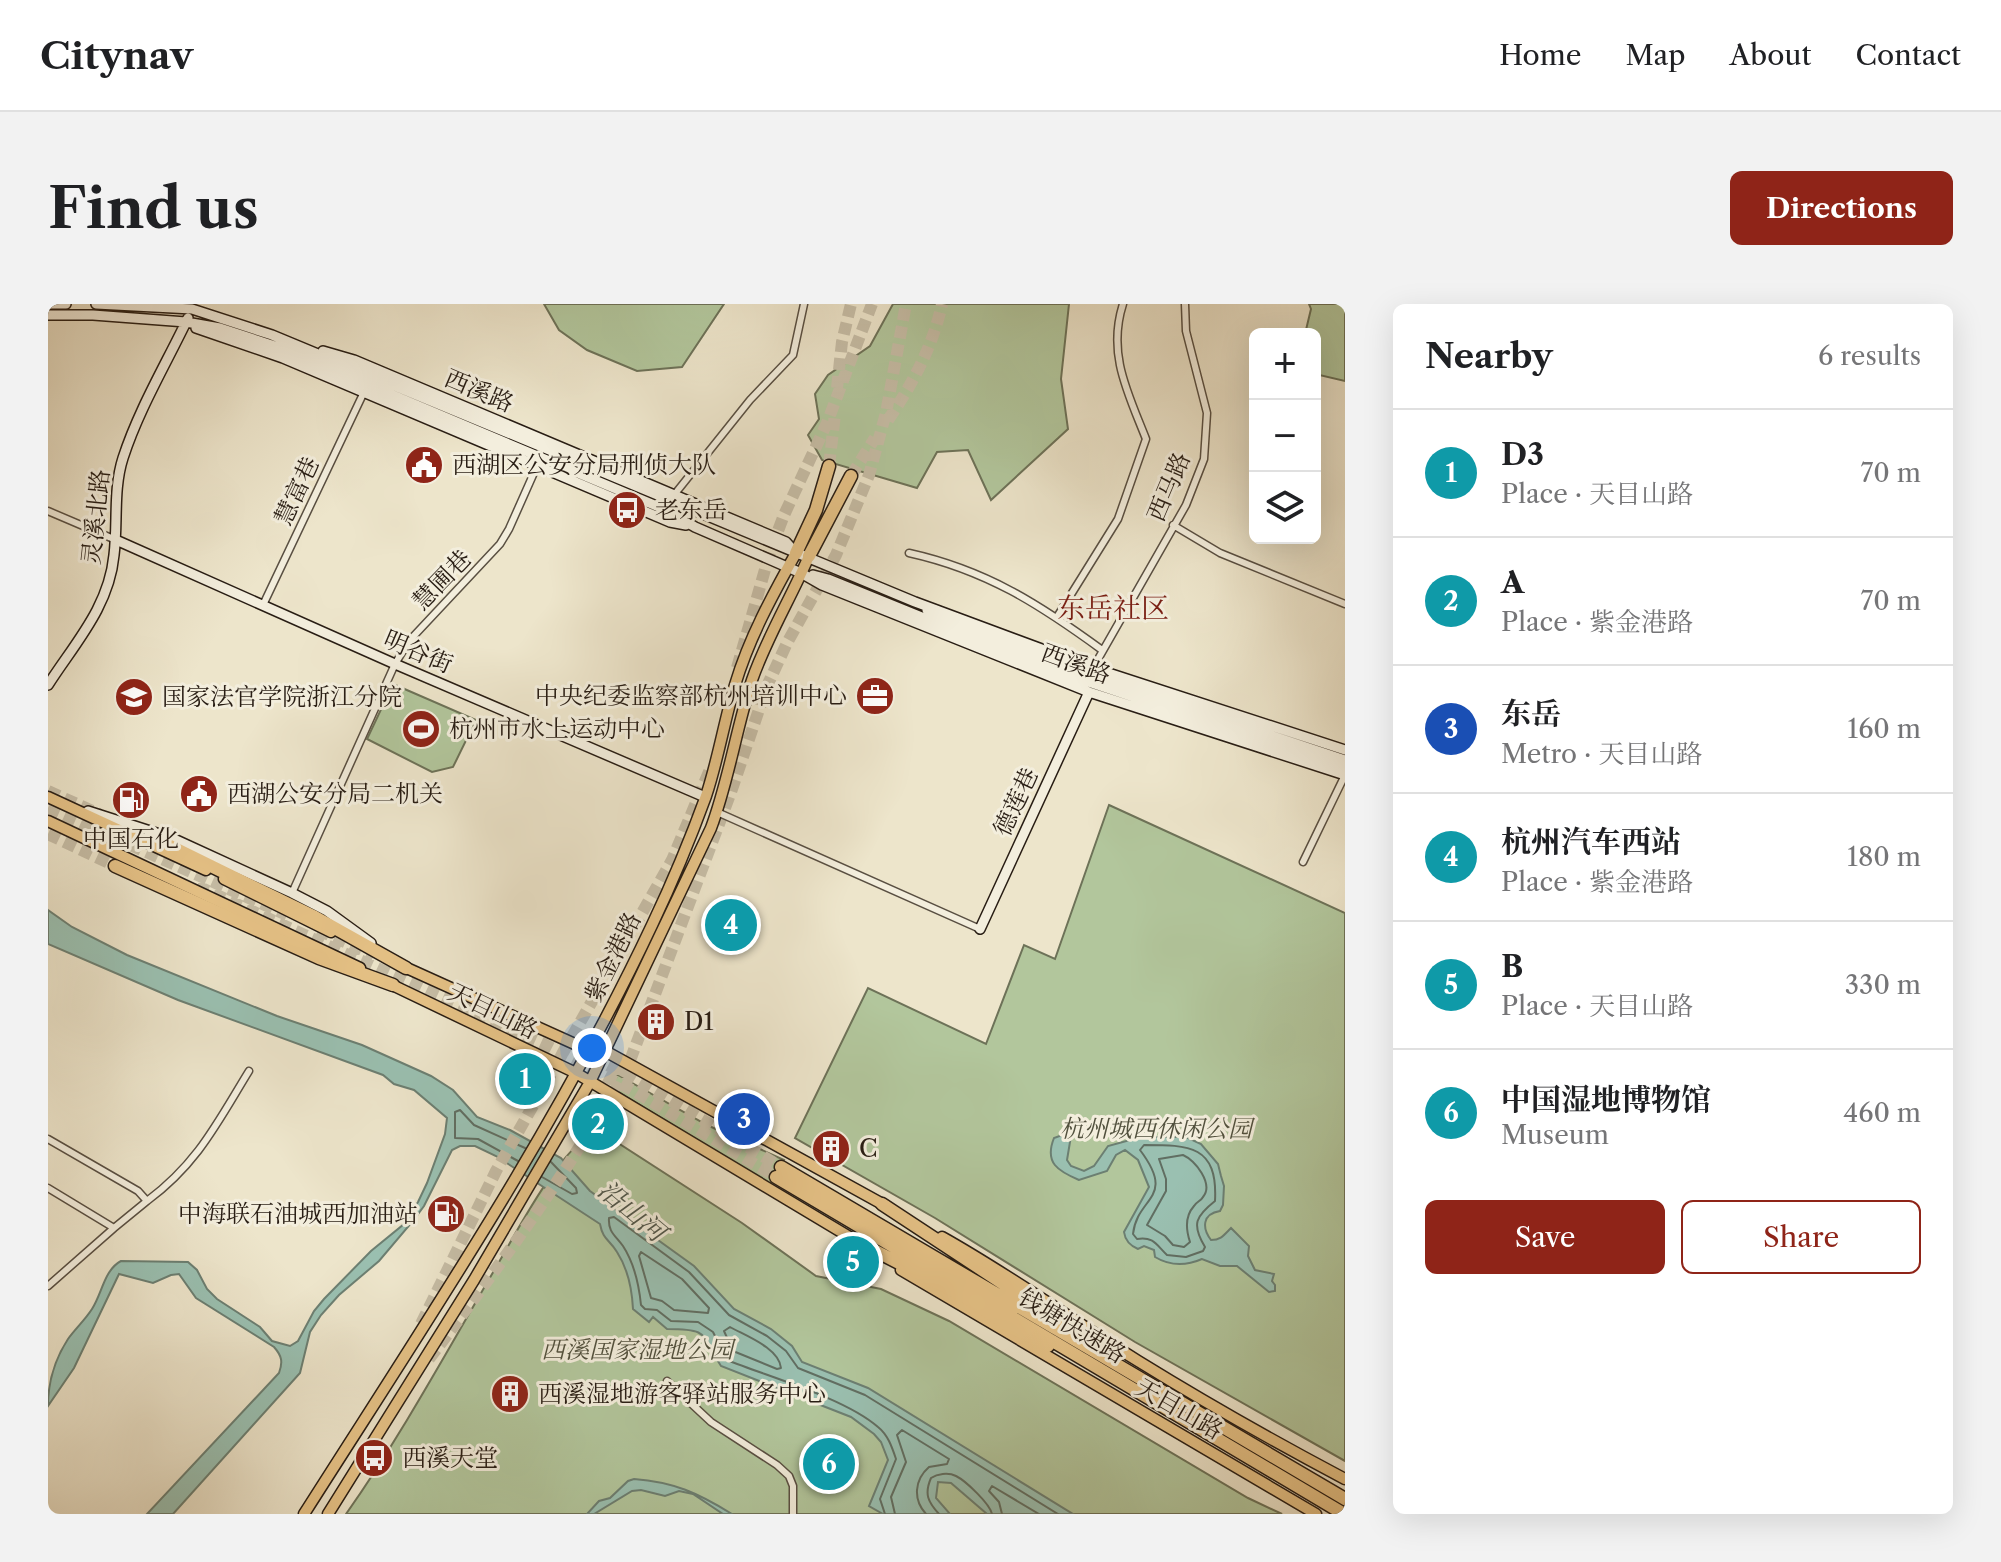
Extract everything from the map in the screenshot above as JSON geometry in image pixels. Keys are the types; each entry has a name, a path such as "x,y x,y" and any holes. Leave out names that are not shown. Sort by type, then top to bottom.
{"highway":[{"path":"802,555 829,466"},
{"path":"802,555 851,476"},
{"path":"168,845 315,917 406,968"},
{"path":"115,866 319,958 393,985"},
{"name":"钱塘快速路","path":"1344,1514 1115,1379 779,1172 1124,1367 1345,1499"},
{"path":"882,1204 1124,1367"},
{"path":"862,1244 967,1298 1009,1326 1115,1379"}],"main road":[{"path":"48,304 66,304"},
{"name":"西溪路","path":"96,304 193,307 354,360 786,542 802,555"},
{"name":"灵溪北路","path":"48,685 105,597 116,540 117,487 122,460 193,307"},
{"name":"西溪路","path":"48,315 186,322 220,328 281,348 666,510 695,527 822,585 1089,692 1345,775"},
{"name":"西溪路","path":"186,322 201,331 252,345 670,522 695,527"},
{"name":"西溪路","path":"272,335 915,602 1093,668 1345,750"},
{"name":"明谷街","path":"116,540 705,797"},
{"name":"紫金港路","path":"304,1514 430,1319 588,1050 653,924 705,797 746,653 788,567 802,555"},
{"name":"紫金港路","path":"328,1514 466,1293 590,1082 691,875 717,812 753,677 801,573 802,555"},
{"name":"西溪路","path":"801,573 828,579 1052,670 1345,767"},
{"name":"西溪路","path":"915,602 937,616 1039,658 1345,760"},
{"name":"德莲巷","path":"980,929 1089,692"},
{"name":"天目山路","path":"53,799 172,838 292,893 327,911 406,968"},
{"name":"天目山路","path":"53,799 140,842 203,868 406,968 588,1050 605,1051 987,1262 1138,1361 1345,1479"},
{"name":"天目山路","path":"48,821 306,941 576,1073 998,1329 1316,1514"}],"street":[{"path":"674,495 750,400 793,355 804,304"},
{"path":"1057,617 1118,519 1146,439 1119,372 1116,324 1123,304"},
{"name":"西马路","path":"1093,668 1186,505 1204,459 1207,413 1186,331 1185,304"},
{"name":"慧富巷","path":"263,605 364,392"},
{"name":"慧圃巷","path":"292,893 395,664 409,641 500,544 537,466"},
{"path":"48,511 116,540"},
{"path":"1173,525 1220,553 1345,604"},
{"path":"909,553 947,561 995,581 1057,617 1102,650"},
{"path":"1303,862 1345,775"},
{"path":"717,812 980,929"},
{"path":"48,1286 174,1181 196,1157 249,1071"},
{"path":"48,1139 138,1191 147,1201"},
{"path":"48,1188 114,1228"},
{"path":"667,1381 711,1422 789,1476 793,1486 793,1514"}],"green space":[{"path":"544,304 724,304 682,367 637,371 587,350 559,330"},
{"path":"893,304 1069,304 1061,379 1068,429 991,500 968,450 937,452 917,488 822,460 808,435 819,419 815,394 828,375 870,346"},
{"path":"1309,304 1345,304 1345,381 1321,375 1321,328 1306,328 1311,309"},
{"name":"杭州市水上运动中心","path":"393,684 476,720 453,767 432,772 367,739"},
{"name":"杭州城西休闲公园","path":"1109,805 1345,913 1345,1461 1135,1342 935,1218 795,1138 868,988 986,1044 1024,945 1055,959"},
{"path":"618,1075 707,1125 784,1160 770,1184 617,1091 612,1083"},
{"name":"西溪国家湿地公园","path":"594,1132 604,1134 742,1223 816,1276 881,1289 949,1321 1248,1498 1282,1514 346,1514 405,1424 539,1194 566,1157"}],"water":[{"path":"48,910 72,927 127,955 277,1016 362,1045 431,1076 453,1090 477,1117 510,1130 561,1158 590,1191 694,1266 734,1309 771,1329 792,1346 802,1362 868,1388 1073,1514 987,1514 951,1483 938,1482 936,1498 950,1514 883,1514 869,1506 888,1460 874,1434 851,1417 721,1366 707,1341 698,1333 667,1329 653,1317 649,1322 633,1309 624,1265 600,1224 496,1156 475,1146 460,1146 452,1150 424,1206 413,1221 379,1261 321,1315 310,1332 300,1373 173,1514 147,1514 279,1373 281,1359 274,1347 196,1298 179,1274 153,1283 119,1274 74,1368 48,1406 51,1380 59,1355 92,1309 111,1270 121,1261 188,1262 217,1299 260,1327 272,1341 290,1346 298,1341 324,1299 371,1251 404,1224 427,1183 445,1134 447,1118 414,1090 394,1084 383,1075 178,1000 48,944"},
{"path":"1065,1134 1071,1136 1067,1160 1071,1166 1084,1171 1094,1166 1108,1146 1141,1137 1186,1137 1201,1144 1218,1164 1224,1186 1220,1211 1210,1215 1205,1222 1208,1235 1211,1240 1217,1239 1231,1228 1249,1246 1248,1256 1255,1270 1274,1274 1272,1281 1275,1291 1269,1292 1237,1266 1220,1266 1202,1259 1184,1264 1172,1263 1155,1257 1154,1250 1133,1246 1124,1232 1149,1187 1138,1160 1125,1150 1116,1155 1107,1171 1079,1180 1059,1169 1052,1160 1054,1138"},
{"path":"634,1479 685,1490 708,1500 732,1514 723,1514 693,1494 679,1491 665,1496 641,1490 632,1491 594,1514 587,1514 599,1501 610,1498"}],"tunnel":[{"path":"837,388 842,342 851,304"},
{"path":"737,668 770,552 827,423 872,304"},
{"path":"429,1359 561,1175 631,1058 731,792 767,686 836,555 869,475 886,413 906,304"},
{"path":"888,420 921,365 942,304"},
{"path":"829,466 835,414"},
{"path":"851,476 875,438"},
{"path":"421,1324 496,1171 672,860 711,767"},
{"path":"48,791 99,814"},
{"path":"48,808 287,915"},
{"path":"127,826 168,845"},
{"path":"48,834 115,866"},
{"path":"197,886 542,1043 634,1091 776,1177"},
{"path":"318,930 374,955"},
{"path":"576,1049 633,1078 781,1167"}],"place":[{"name":"西湖区公安分局刑侦大队","path":"424,465"},
{"name":"老东岳","path":"627,510"},
{"name":"中央纪委监察部杭州培训中心","path":"875,696"},
{"name":"国家法官学院浙江分院","path":"134,697"},
{"name":"杭州市水上运动中心","path":"421,729"},
{"name":"西湖公安分局二机关","path":"199,794"},
{"name":"中国石化","path":"131,800"},
{"name":"杭州汽车西站","path":"731,925"},
{"name":"D1","path":"656,1022"},
{"name":"D3","path":"525,1079"},
{"name":"东岳","path":"744,1119"},
{"name":"A","path":"598,1124"},
{"name":"C","path":"831,1149"},
{"name":"中海联石油城西加油站","path":"446,1214"},
{"name":"B","path":"853,1262"},
{"name":"西溪湿地游客驿站服务中心","path":"510,1394"},
{"name":"西溪天堂","path":"374,1458"},
{"name":"中国湿地博物馆","path":"829,1464"}],"district":[{"name":"东岳社区","path":"1113,608"}],"water label":[{"name":"沿山河","path":"632,1211"}]}
